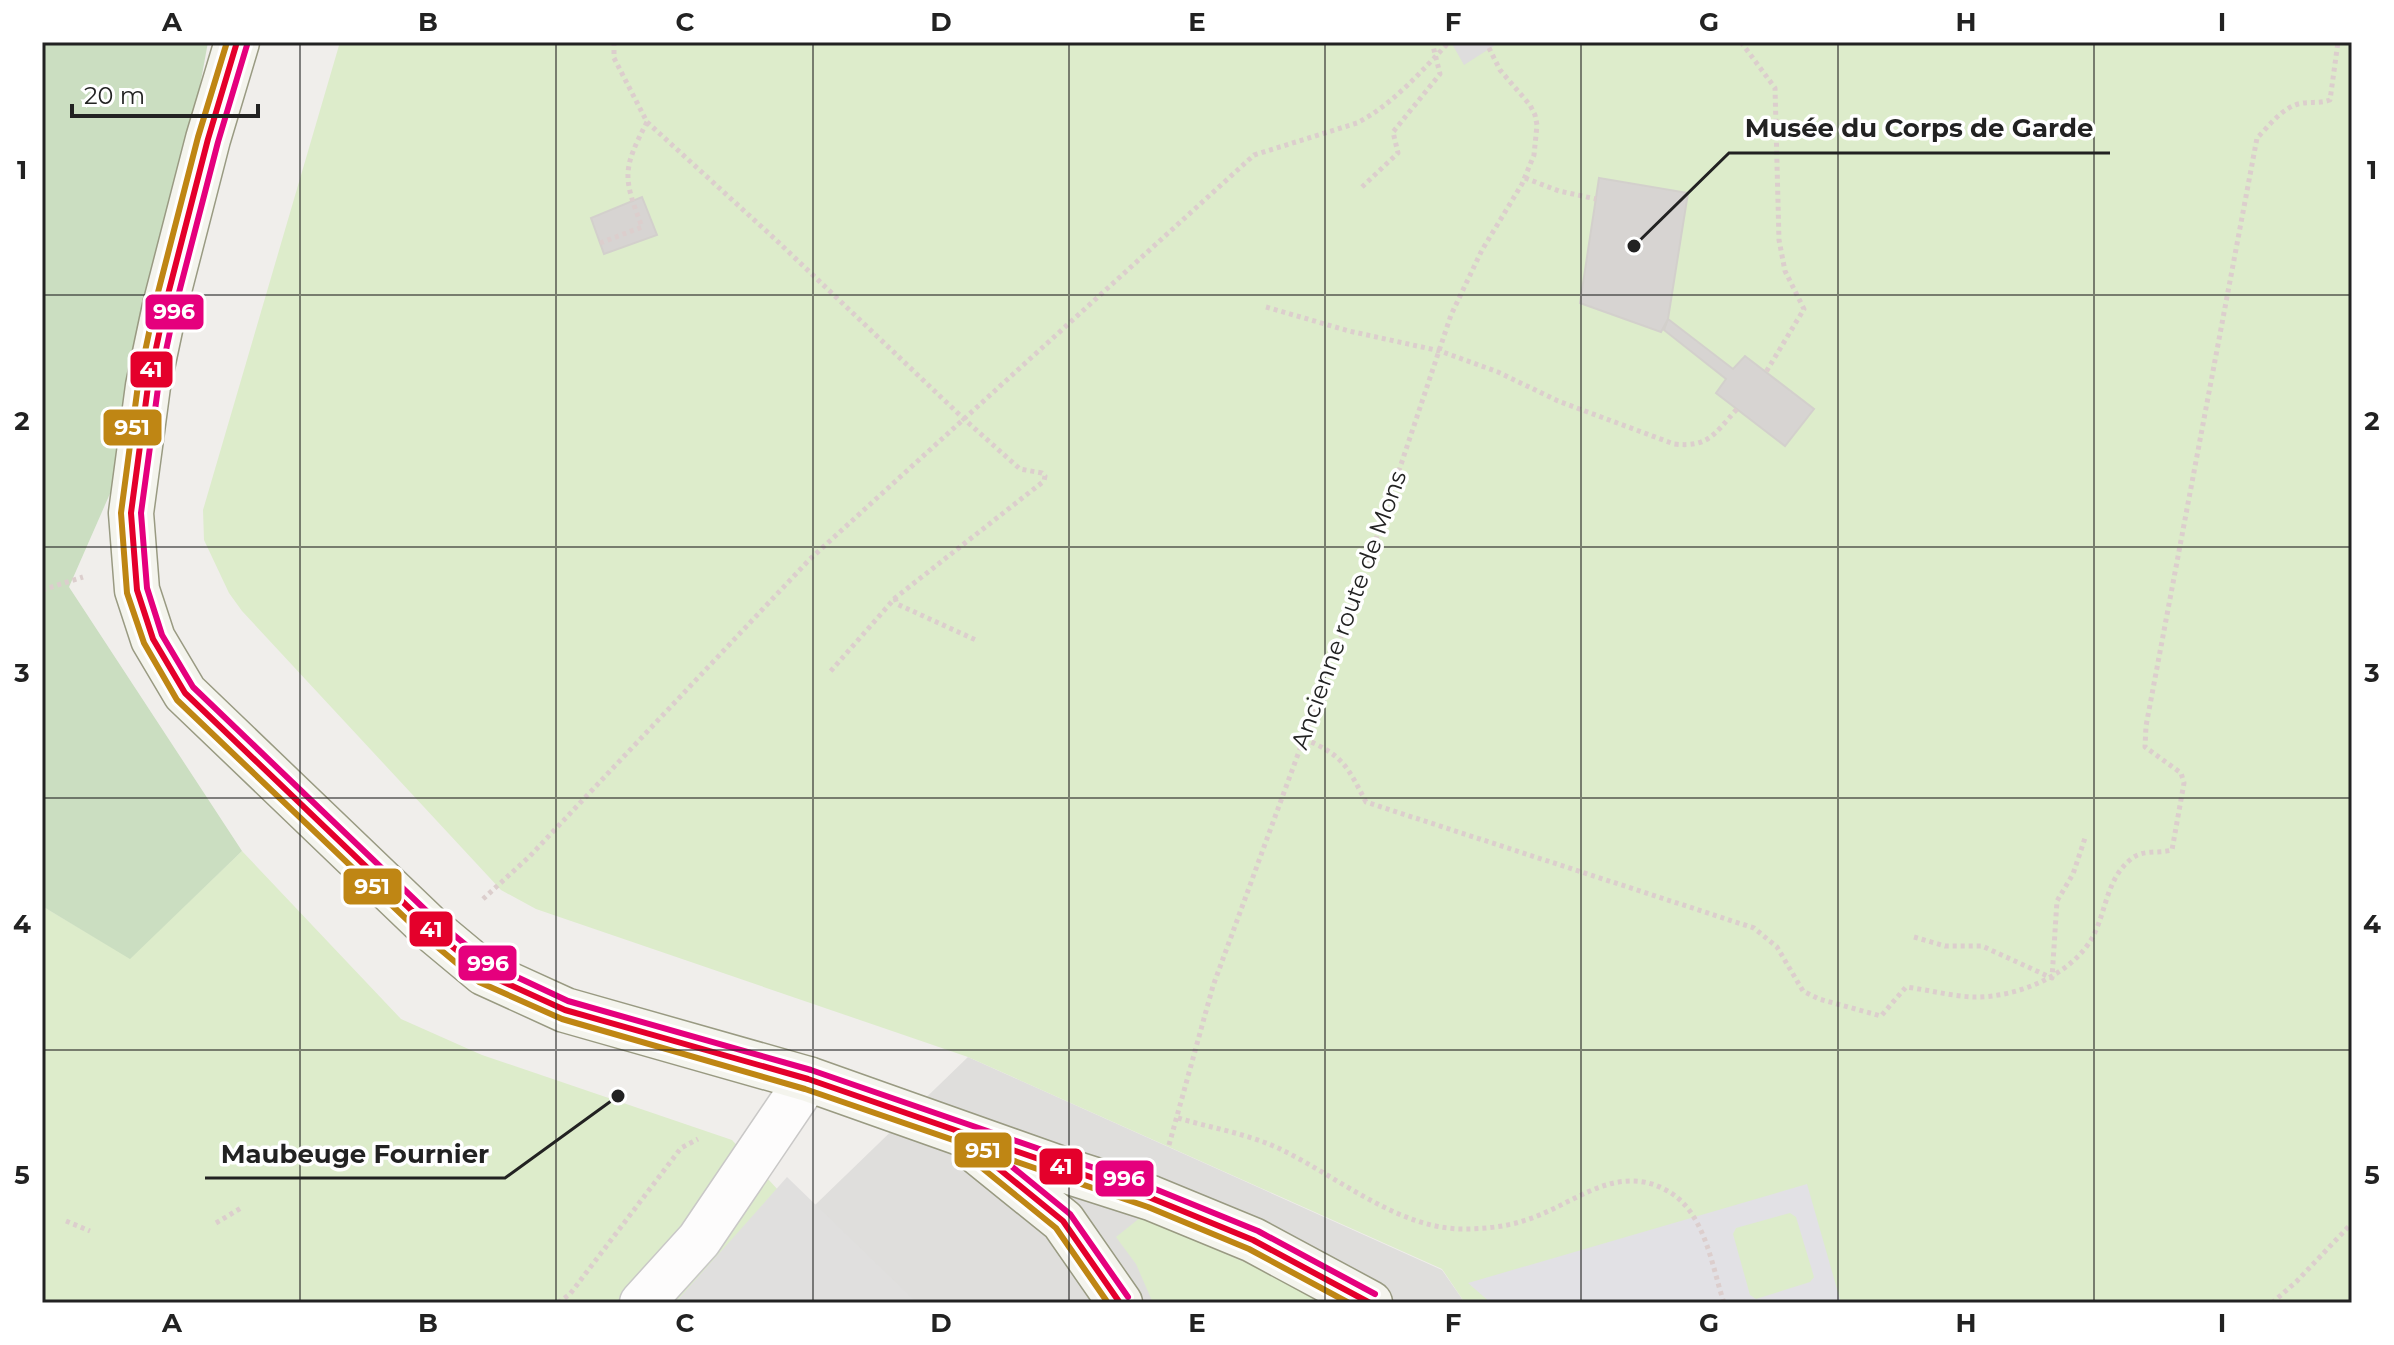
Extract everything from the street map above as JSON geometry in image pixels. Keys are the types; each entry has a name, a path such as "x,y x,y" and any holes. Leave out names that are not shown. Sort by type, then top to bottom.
{"main road":[{"path":"237,42 204,154 148,386 131,513 137,590 153,639 185,693 441,937 484,973 565,1010 808,1079 1151,1198 1253,1240 1370,1303"},
{"path":"949,1128 1063,1221 1120,1303"}],"street":[{"path":"642,1303 699,1240 808,1079"}],"path":[{"path":"614,42 614,58 647,122 1020,469 1042,473 1044,481 895,598 829,673"},
{"path":"1362,187 1398,153 1393,132 1440,74 1432,42"},
{"path":"441,937 530,856 810,559 1254,155 1357,123 1370,116 1449,42"},
{"path":"1741,42 1775,88 1779,240 1785,271 1804,309 1766,372"},
{"path":"1304,739 1327,748 1347,766 1366,802 1754,928 1777,947 1803,991 1819,999 1881,1016 1906,987 1975,997 2052,978 2080,956 2096,931 2111,883 2132,858 2148,851 2172,850 2184,783 2181,773 2145,747 2146,726 2257,138 2277,117 2295,105 2330,100 2338,42"},
{"name":"Ancienne route de Mons","path":"1151,1198 1178,1118 1213,986 1367,566 1451,315 1482,250 1525,178 1534,155 1535,115 1530,105 1510,85 1488,45"},
{"path":"600,243 642,227 627,188 630,155 647,122"},
{"path":"1525,178 1559,191 1596,199"},
{"path":"1266,307 1349,331 1440,351 1498,372 1558,401 1674,444 1691,446 1708,441 1737,409"},
{"path":"895,598 897,604 978,641"},
{"path":"2052,978 2057,901 2073,874 2085,838"},
{"path":"1914,937 1945,946 1982,946 2052,978"},
{"path":"1178,1118 1279,1148 1368,1198 1439,1227 1483,1228 1524,1221 1613,1181 1648,1182 1674,1195 1696,1217 1724,1303"},
{"path":"216,1223 241,1208"},
{"path":"66,1221 90,1231"},
{"path":"2272,1303 2352,1223"}],"shaded area":[{"path":"968,1057 1442,1270 1465,1303 709,1303"},
{"path":"787,1177 917,1303 675,1303"},
{"path":"1807,1184 1841,1303 1491,1303 1468,1283","holes":["1790,1213 1796,1217 1814,1277 1810,1282 1756,1299 1750,1295 1733,1234 1736,1228"]}],"green space":[{"path":"42,42 208,42 137,432 69,587 242,851 130,959 42,906"},
{"path":"340,42 2352,42 2352,1303 1465,1303 1442,1269 968,1057 536,909 501,890 242,611 229,593 204,540 203,510"},
{"path":"242,851 401,1019 482,1055 732,1140 802,1216 709,1303 42,1303 42,906 130,958"},
{"path":"1141,1217 1333,1303 1153,1303 1136,1264 1116,1237"}],"pier":[{"path":"1451,42 1500,42 1464,65"}],"building":[{"path":"1599,178 1688,193 1668,319 1661,332 1580,303"},
{"path":"642,197 657,235 604,254 591,218"},
{"path":"1668,319 1733,369 1745,356 1814,409 1785,446 1716,393 1726,379 1664,330"}],"transit line":[{"name":"951","path":"227,42 198,137 155,304 138,385 121,513 127,593 144,643 177,700 423,935 479,982 562,1019 805,1089 1148,1207 1249,1249 1349,1303"},
{"name":"41","path":"237,42 208,139 165,306 148,386 131,513 137,590 153,639 185,693 430,928 484,973 565,1010 808,1079 1151,1198 1253,1240 1370,1303"},
{"name":"996","path":"247,45 175,308 158,388 141,513 147,588 162,635 193,687 437,921 489,964 568,1001 811,1070 1155,1189 1258,1231 1375,1294"},
{"name":"996","path":"988,1147 1070,1214 1128,1297"},
{"name":"41","path":"982,1155 1063,1221 1120,1303"},
{"name":"951","path":"976,1163 1056,1228 1108,1303"}],"place":[{"name":"Musée du Corps de Garde","path":"1634,246"},
{"name":"Maubeuge Fournier","path":"618,1096"}]}
